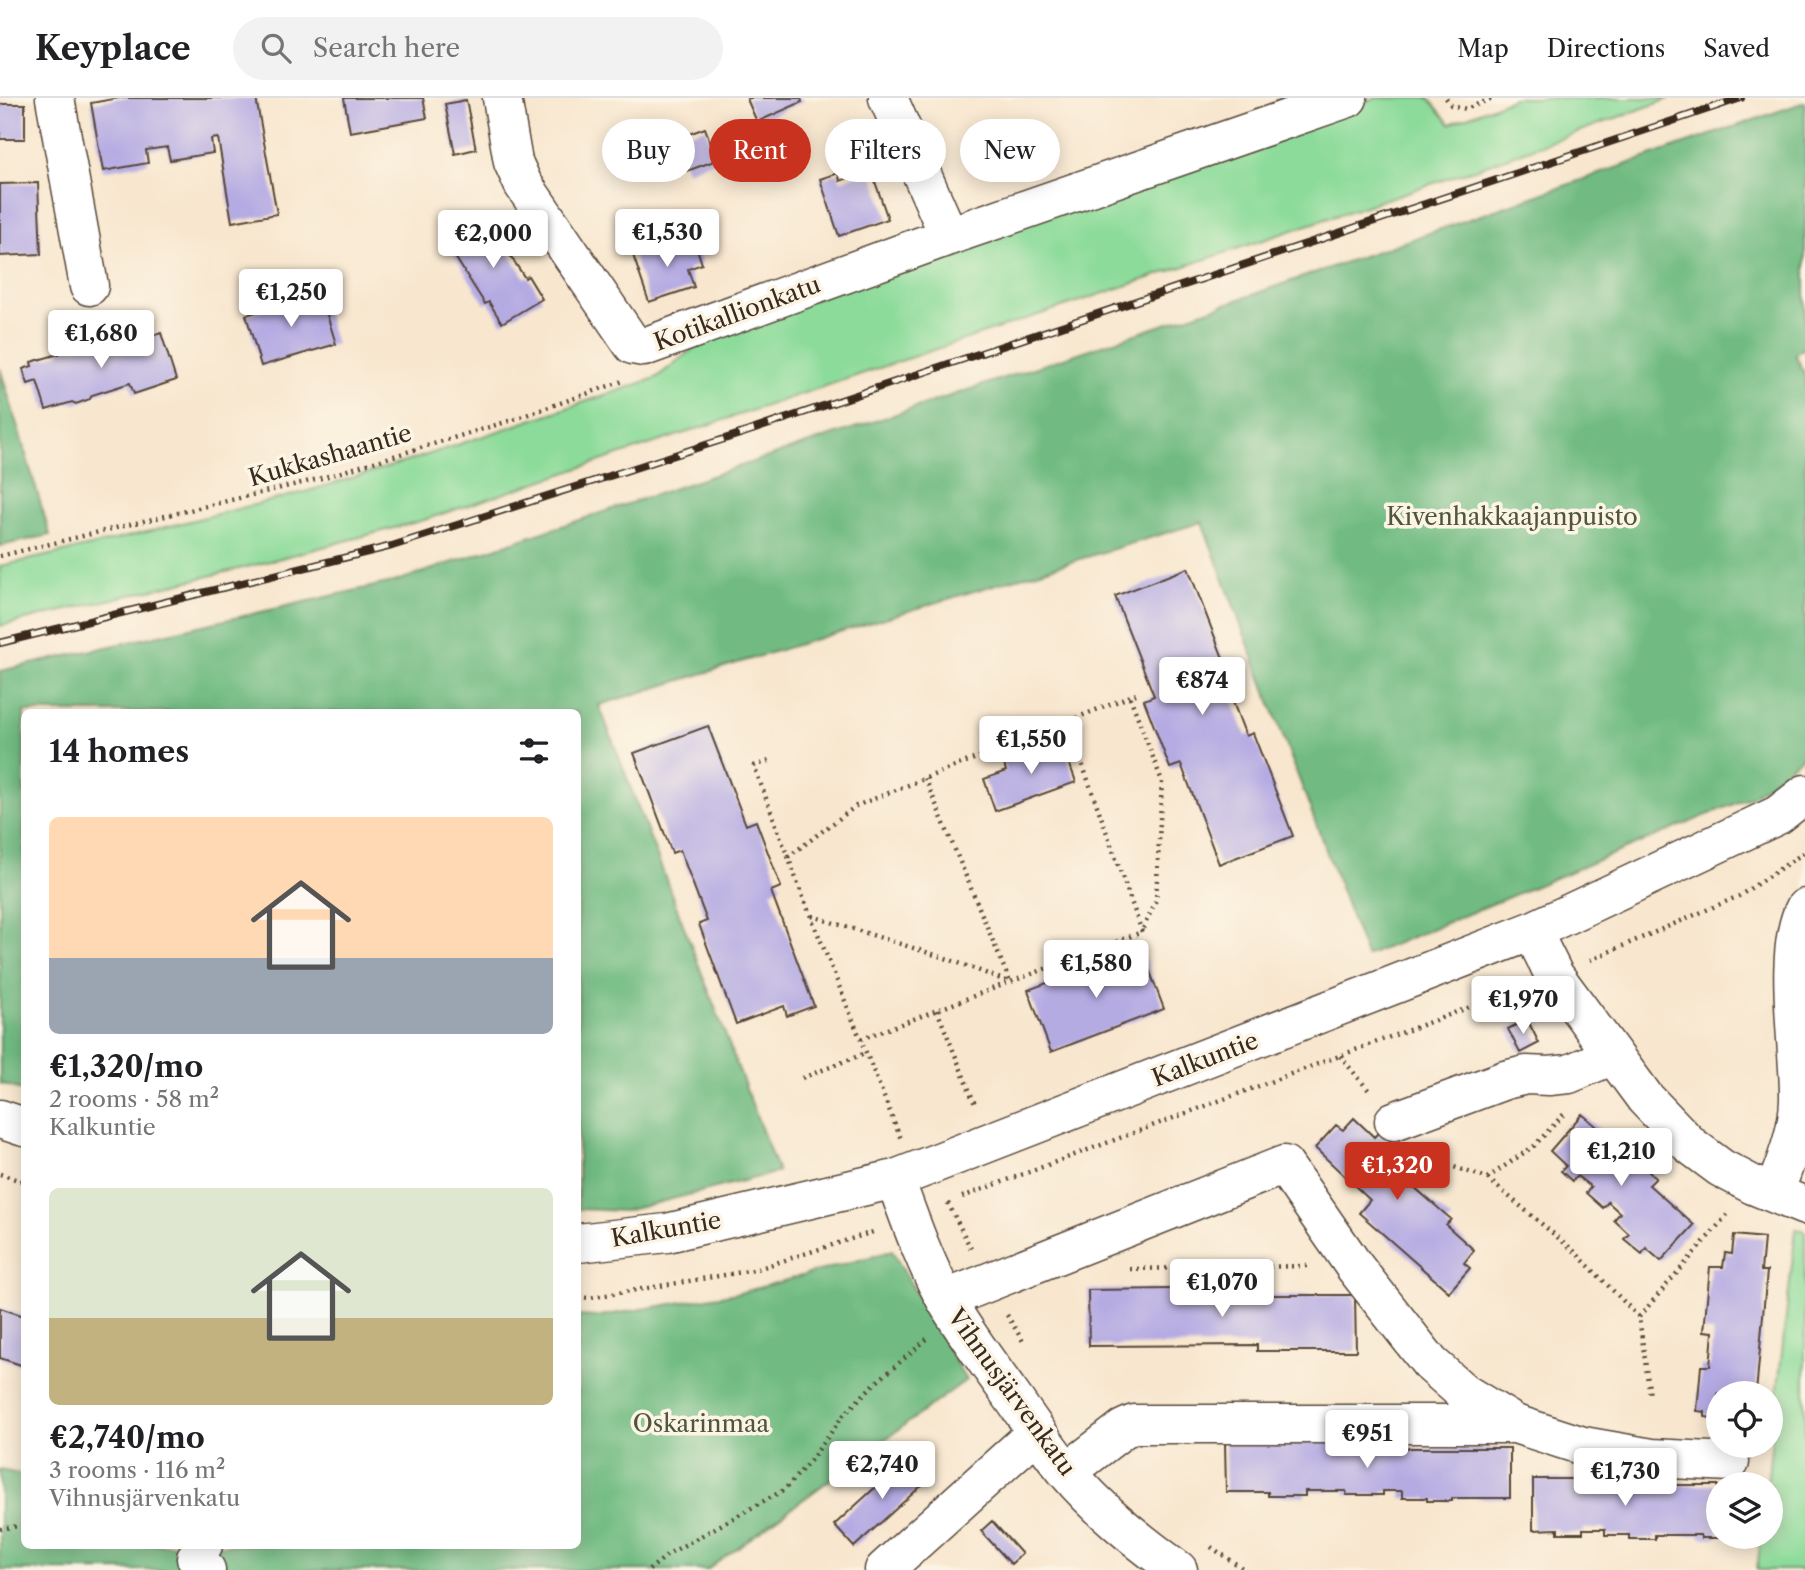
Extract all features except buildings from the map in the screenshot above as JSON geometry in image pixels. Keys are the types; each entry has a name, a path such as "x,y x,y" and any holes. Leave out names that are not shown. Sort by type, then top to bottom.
{"street":[{"path":"55,98 89,286"},
{"name":"Kotikallionkatu","path":"502,98 513,162 523,184 633,345 644,347 949,236 1348,98"},
{"path":"887,98 949,236"},
{"name":"Kalkuntie","path":"581,1243 667,1233 905,1175 1532,931 1778,814 1805,794"},
{"path":"1532,931 1554,975 1645,1098 1690,1145 1721,1168 1777,1195 1797,1127 1799,1101 1794,946 1805,908"},
{"path":"1394,1121 1505,1080 1526,1075 1569,1074 1613,1055"},
{"path":"0,1119 21,1126"},
{"path":"950,1307 989,1283 1284,1165 1354,1266 1430,1363 1464,1393 1515,1424 1583,1446 1652,1458 1730,1462"},
{"name":"Vihnusjärvenkatu","path":"905,1175 910,1220 950,1307 1067,1472 1103,1510 1178,1570"},
{"path":"1430,1363 1433,1424"},
{"path":"1067,1472 1123,1429 1134,1424 1515,1424"},
{"path":"884,1570 1037,1432"}],"path":[{"path":"1446,98 1451,106 1466,109 1493,98"},
{"name":"Kukkashaantie","path":"0,556 318,479 509,421 624,381 640,367 644,347"},
{"path":"788,857 856,806 1136,694"},
{"path":"861,1038 1142,932 1156,900 1162,780 1130,697"},
{"path":"1067,721 1142,932"},
{"path":"769,761 754,766 861,1038 905,1175"},
{"path":"925,778 1010,982"},
{"path":"811,916 948,959 1010,982"},
{"path":"937,1010 979,1114"},
{"path":"802,1078 866,1053"},
{"path":"1340,1056 1394,1121 1436,1161 1487,1178 1574,1251 1639,1317 1650,1396"},
{"path":"1487,1178 1534,1146 1566,1112 1573,1094 1569,1074"},
{"path":"0,1174 21,1181"},
{"path":"1639,1317 1777,1195"},
{"path":"948,1203 989,1283 1024,1343"},
{"path":"1118,1269 1354,1266"},
{"path":"649,1570 670,1553 784,1490 844,1416 950,1307"},
{"path":"0,1529 21,1526"},
{"path":"1206,1543 1245,1570"}],"green space":[{"path":"1374,98 1429,98 1450,124 1514,98 1671,98 1467,172 424,520 251,566 0,626 0,566 305,492 418,458 656,378 703,341 972,239"},
{"name":"Kivenhakkaajanpuisto","path":"1805,102 1805,348 1795,354 1805,375 1805,755 1751,797 1366,956 1202,522 599,705 778,1172 625,1211 581,1209 581,709 21,709 21,1090 0,1083 0,671 397,581 1237,300"},
{"path":"0,368 50,535 0,546"},
{"path":"1796,1229 1805,1231 1805,1540 1802,1570 1757,1570 1760,1549 1783,1549 1783,1472 1768,1472 1770,1458 1783,1458 1783,1381 1779,1381"},
{"name":"Oskarinmaa","path":"892,1251 966,1380 707,1570 0,1570 0,1470 21,1474 21,1549 581,1549 581,1316 595,1317 743,1292"}],"railway":[{"path":"0,643 392,546 743,433 1741,98"}]}
